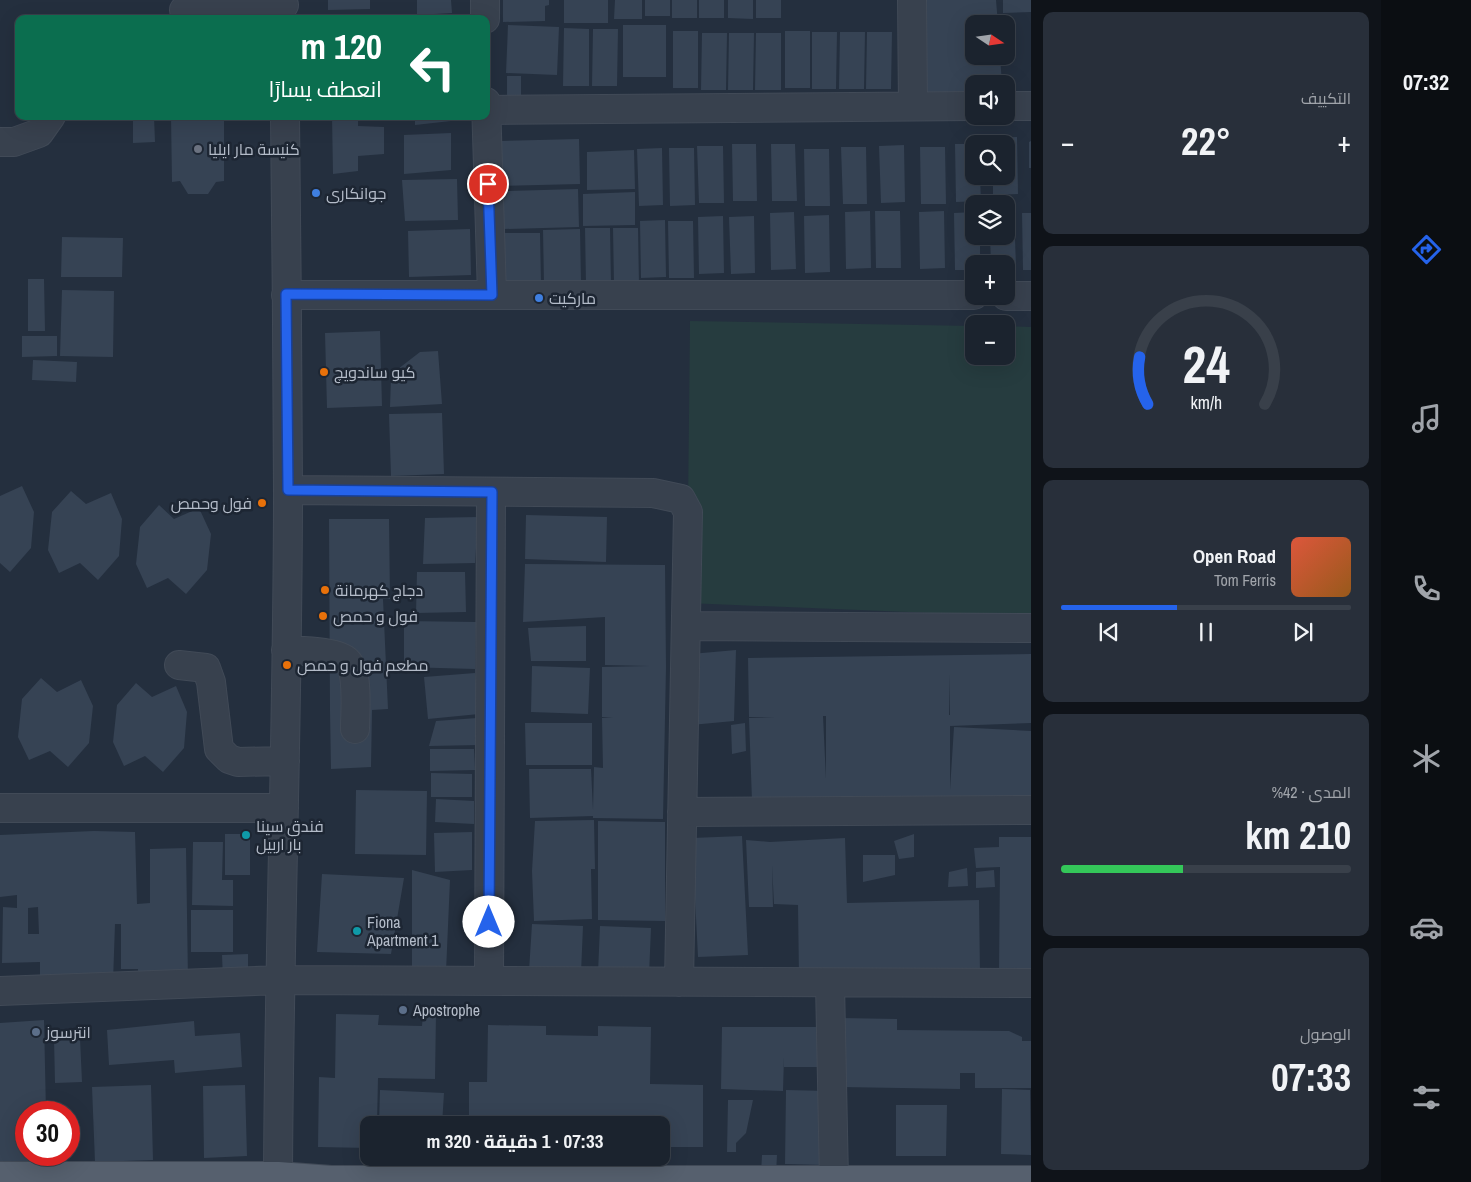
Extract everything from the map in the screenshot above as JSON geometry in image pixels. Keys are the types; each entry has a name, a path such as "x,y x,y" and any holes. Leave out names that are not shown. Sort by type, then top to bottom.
{"main road":[{"path":"0,1176 278,1176 331,1180 1031,1180"}],"street":[{"path":"485,0 485,15"},
{"path":"912,0 912,106"},
{"path":"184,10 284,8"},
{"path":"490,110 965,106"},
{"path":"1015,106 1031,106"},
{"path":"0,142 14,142 39,133 48,120"},
{"path":"278,1176 279,980 285,761 288,490 285,120"},
{"path":"486,120 492,295"},
{"path":"286,294 965,296"},
{"path":"1015,296 1031,296"},
{"path":"288,490 653,493 681,500 688,512 679,982"},
{"path":"489,981 492,492"},
{"path":"687,626 1031,628"},
{"path":"286,650 336,655 348,661 355,676 355,729"},
{"path":"179,664 206,668 211,682 219,749 229,758 238,762 285,761"},
{"path":"0,808 284,808"},
{"path":"682,812 1031,810"},
{"path":"0,991 279,980 1031,983"},
{"path":"830,983 834,1180"}],"green space":[{"path":"690,321 965,326 965,365 1015,365 1015,326 1031,327 1031,617 687,603"}],"building":[{"path":"328,0 370,0 370,9 328,10"},
{"path":"417,0 451,0 452,13 417,15"},
{"path":"503,0 549,0 549,5 545,6 545,21 503,22"},
{"path":"564,0 608,0 608,23 564,23"},
{"path":"615,0 642,0 642,19 614,19"},
{"path":"645,0 670,0 670,16 645,16"},
{"path":"672,0 697,0 697,18 672,18"},
{"path":"699,0 724,0 724,18 699,18"},
{"path":"728,0 753,0 753,19 728,18"},
{"path":"756,0 781,0 781,18 756,18"},
{"path":"924,0 996,0 997,15 965,15 965,65 1001,65 1001,75 965,75 965,101 926,100"},
{"path":"1003,0 1031,0 1031,12 1003,13"},
{"path":"508,25 559,27 557,75 506,73"},
{"path":"623,25 666,25 666,77 623,77"},
{"path":"564,28 589,29 589,86 563,86"},
{"path":"593,29 618,29 617,86 592,86"},
{"path":"673,31 698,31 698,88 673,88"},
{"path":"785,31 810,31 810,88 785,88"},
{"path":"812,32 837,32 836,89 812,89"},
{"path":"840,32 865,32 864,89 839,89"},
{"path":"867,32 892,32 891,89 866,89"},
{"path":"702,33 727,33 726,90 701,90"},
{"path":"729,33 754,33 753,90 728,90"},
{"path":"756,33 781,33 781,90 755,90"},
{"path":"507,76 521,76 521,103 507,103"},
{"path":"133,120 154,120 155,142 133,143"},
{"name":"كنيسة مار ايليا","path":"171,120 224,120 224,181 216,182 208,194 188,194 180,181 172,182"},
{"path":"332,120 358,120 358,126 384,127 384,154 358,156 358,171 333,174"},
{"path":"415,120 451,120 451,121 415,125"},
{"path":"451,133 451,170 404,174 404,135"},
{"path":"1015,137 1017,137 1018,194 993,195 993,185 1015,185"},
{"path":"579,139 580,184 502,186 501,141"},
{"path":"1031,141 1031,168 1029,168 1029,142"},
{"path":"732,144 756,144 757,201 733,201"},
{"path":"771,144 795,144 797,201 772,201"},
{"path":"955,144 965,144 965,185 980,185 981,195 965,195 965,202 956,202"},
{"path":"904,145 905,202 881,203 879,146"},
{"path":"697,146 723,146 724,203 699,203"},
{"path":"841,147 866,147 867,204 843,204"},
{"path":"920,147 945,147 946,204 921,204"},
{"path":"662,148 663,205 639,206 637,149"},
{"path":"669,148 694,148 695,205 670,206"},
{"path":"804,149 829,149 830,206 805,206"},
{"path":"634,150 635,189 587,190 587,152"},
{"path":"457,179 458,220 405,221 402,180"},
{"path":"578,189 579,227 504,229 504,191"},
{"path":"635,192 635,225 583,226 583,194"},
{"path":"870,211 871,268 846,269 845,212"},
{"path":"875,211 900,211 901,268 876,268"},
{"path":"944,211 945,268 920,269 919,212"},
{"path":"794,212 796,269 771,270 770,213"},
{"path":"965,212 965,245 980,245 980,255 965,255 965,270 955,270 954,213"},
{"path":"1022,213 1031,213 1031,270 1023,270"},
{"path":"829,215 830,272 805,273 804,216"},
{"path":"723,216 724,273 699,274 698,217"},
{"path":"754,216 755,273 731,274 729,217"},
{"path":"665,220 666,277 641,278 640,221"},
{"path":"668,221 693,221 694,278 669,278"},
{"path":"585,228 610,228 611,285 586,285"},
{"path":"613,228 638,228 639,285 614,285"},
{"path":"470,229 471,275 409,277 408,231"},
{"path":"580,229 581,284 544,284 543,230"},
{"path":"503,233 540,233 541,284 504,285"},
{"path":"62,237 123,238 122,277 61,277"},
{"path":"1015,238 1016,267 1015,255 991,255 990,245 1015,245"},
{"path":"28,279 44,279 45,331 28,331"},
{"path":"62,290 114,291 113,357 60,356"},
{"path":"380,331 382,406 327,408 325,333"},
{"path":"22,336 57,336 57,356 22,357"},
{"path":"438,351 442,404 390,407 391,378 398,369 420,352"},
{"path":"33,360 77,362 76,382 32,380"},
{"path":"442,413 444,474 391,476 389,414"},
{"path":"22,486 34,512 31,548 10,572 0,563 0,496"},
{"path":"71,491 86,504 111,493 122,519 119,556 98,580 80,563 59,573 48,550 52,512"},
{"path":"159,505 174,519 199,508 211,534 207,570 186,594 168,578 147,588 136,564 140,527"},
{"path":"526,515 607,517 606,562 525,559"},
{"path":"478,517 475,563 423,564 425,518"},
{"path":"329,519 389,519 390,599 383,599 388,709 372,710 371,767 331,769"},
{"path":"525,564 665,565 666,667 663,819 593,818 593,816 530,818 529,769 591,769 593,810 594,767 603,768 602,718 613,718 602,717 602,667 649,666 605,665 605,617 523,622"},
{"path":"417,572 465,572 466,612 416,613"},
{"path":"404,621 476,622 475,669 404,667"},
{"path":"586,626 586,661 531,661 528,628"},
{"path":"736,650 734,721 691,725 691,654"},
{"path":"1031,654 1031,723 950,726 950,790 954,727 1031,731 1031,801 752,801 749,718 775,717 749,717 748,658","holes":["949,674 950,715 949,715","823,716 826,716 826,779"]},
{"path":"532,666 590,668 588,714 531,712"},
{"path":"475,673 479,714 428,719 424,677"},
{"path":"41,678 57,692 81,680 93,706 89,743 68,767 50,751 29,760 18,737 22,699"},
{"path":"136,683 152,697 176,686 187,712 184,748 163,772 145,756 124,766 113,742 117,705"},
{"path":"477,718 479,745 429,746 436,721"},
{"path":"525,723 592,723 592,765 526,765"},
{"path":"745,723 746,751 732,754 731,725"},
{"path":"430,749 474,749 475,770 430,771"},
{"path":"431,773 472,774 472,797 431,797"},
{"path":"356,790 427,791 426,855 355,854"},
{"path":"436,799 474,801 474,824 435,822"},
{"path":"594,820 595,869 591,869 592,919 534,921 532,871 535,821"},
{"path":"598,821 665,822 665,921 598,920"},
{"path":"94,831 135,832 137,904 150,903 150,849 186,848 188,980 138,980 138,969 121,969 121,924 115,924 113,982 40,983 40,962 2,963 3,907 17,908 17,895 0,897 0,835","holes":["38,907 39,934 28,934 28,908"]},
{"path":"472,832 472,870 435,872 434,833"},
{"path":"225,834 250,834 250,875 225,875"},
{"path":"914,834 914,857 899,859 894,841"},
{"path":"742,836 748,955 698,957 692,838"},
{"path":"999,837 1031,837 1031,972 999,972 1000,867 976,868 974,848 999,847"},
{"path":"845,838 847,903 979,900 980,974 799,978 798,905 774,904 772,865 773,907 749,907 746,840 770,842"},
{"path":"193,842 223,842 222,880 233,880 233,906 192,905"},
{"path":"863,855 895,855 895,875 863,882"},
{"path":"967,868 968,886 948,887 949,872"},
{"path":"412,870 450,880 446,972 412,972"},
{"path":"994,870 995,887 976,888 976,872"},
{"name":"Fiona Apartment 1","path":"322,874 404,878 391,954 317,952"},
{"path":"191,910 233,910 233,952 191,952"},
{"path":"532,924 583,926 581,973 529,971"},
{"path":"600,926 651,928 649,975 598,973"},
{"path":"248,954 248,979 223,980 222,955"},
{"path":"423,1013 436,1013 435,1079 378,1078 377,1116 360,1116 360,1148 318,1147 319,1077 335,1078 336,1014 379,1015 378,1025 422,1026"},
{"path":"841,1018 897,1019 897,1030 1009,1031 1022,1037 1022,1041 1031,1041 1031,1088 975,1088 975,1073 960,1073 960,1089 841,1087"},
{"path":"44,1020 46,1101 15,1101 15,1166 46,1166 46,1168 0,1168 0,1023"},
{"path":"194,1021 195,1036 240,1033 242,1067 175,1073 174,1060 109,1065 107,1030"},
{"path":"488,1025 546,1026 546,1035 598,1036 598,1026 651,1027 650,1084 703,1085 703,1147 670,1147 670,1116 469,1116 469,1082 487,1082"},
{"path":"722,1027 826,1027 827,1067 784,1067 784,1057 783,1091 721,1089"},
{"path":"54,1038 80,1038 82,1082 55,1083"},
{"path":"151,1085 153,1160 95,1162 92,1087"},
{"path":"245,1085 247,1156 204,1158 203,1086"},
{"path":"1002,1089 1030,1090 1031,1155 1001,1154"},
{"path":"380,1090 444,1093 443,1116 379,1116"},
{"path":"786,1090 827,1091 825,1165 785,1164"},
{"path":"728,1100 753,1100 746,1133 736,1143 736,1152 727,1152"},
{"path":"896,1105 947,1105 946,1156 896,1156"},
{"path":"762,1155 777,1155 776,1174 761,1174"}],"place":[{"name":"كنيسة مار ايليا","path":"198,149"},
{"name":"جوانکاری","path":"316,193"},
{"name":"ماركيت","path":"539,298"},
{"name":"کیو ساندویچ","path":"324,372"},
{"name":"فول وحمص","path":"262,503"},
{"name":"دجاج كهرمانة","path":"325,590"},
{"name":"فول و حمص","path":"323,616"},
{"name":"مطعم فول و حمص","path":"287,665"},
{"name":"فندق سينا بار اربيل","path":"246,835"},
{"name":"Fiona Apartment 1","path":"357,931"},
{"name":"Apostrophe","path":"403,1010"},
{"name":"انترسوز","path":"36,1032"}],"route":[{"path":"488,184 492,295 286,294 288,490 492,492 489,922"}]}
